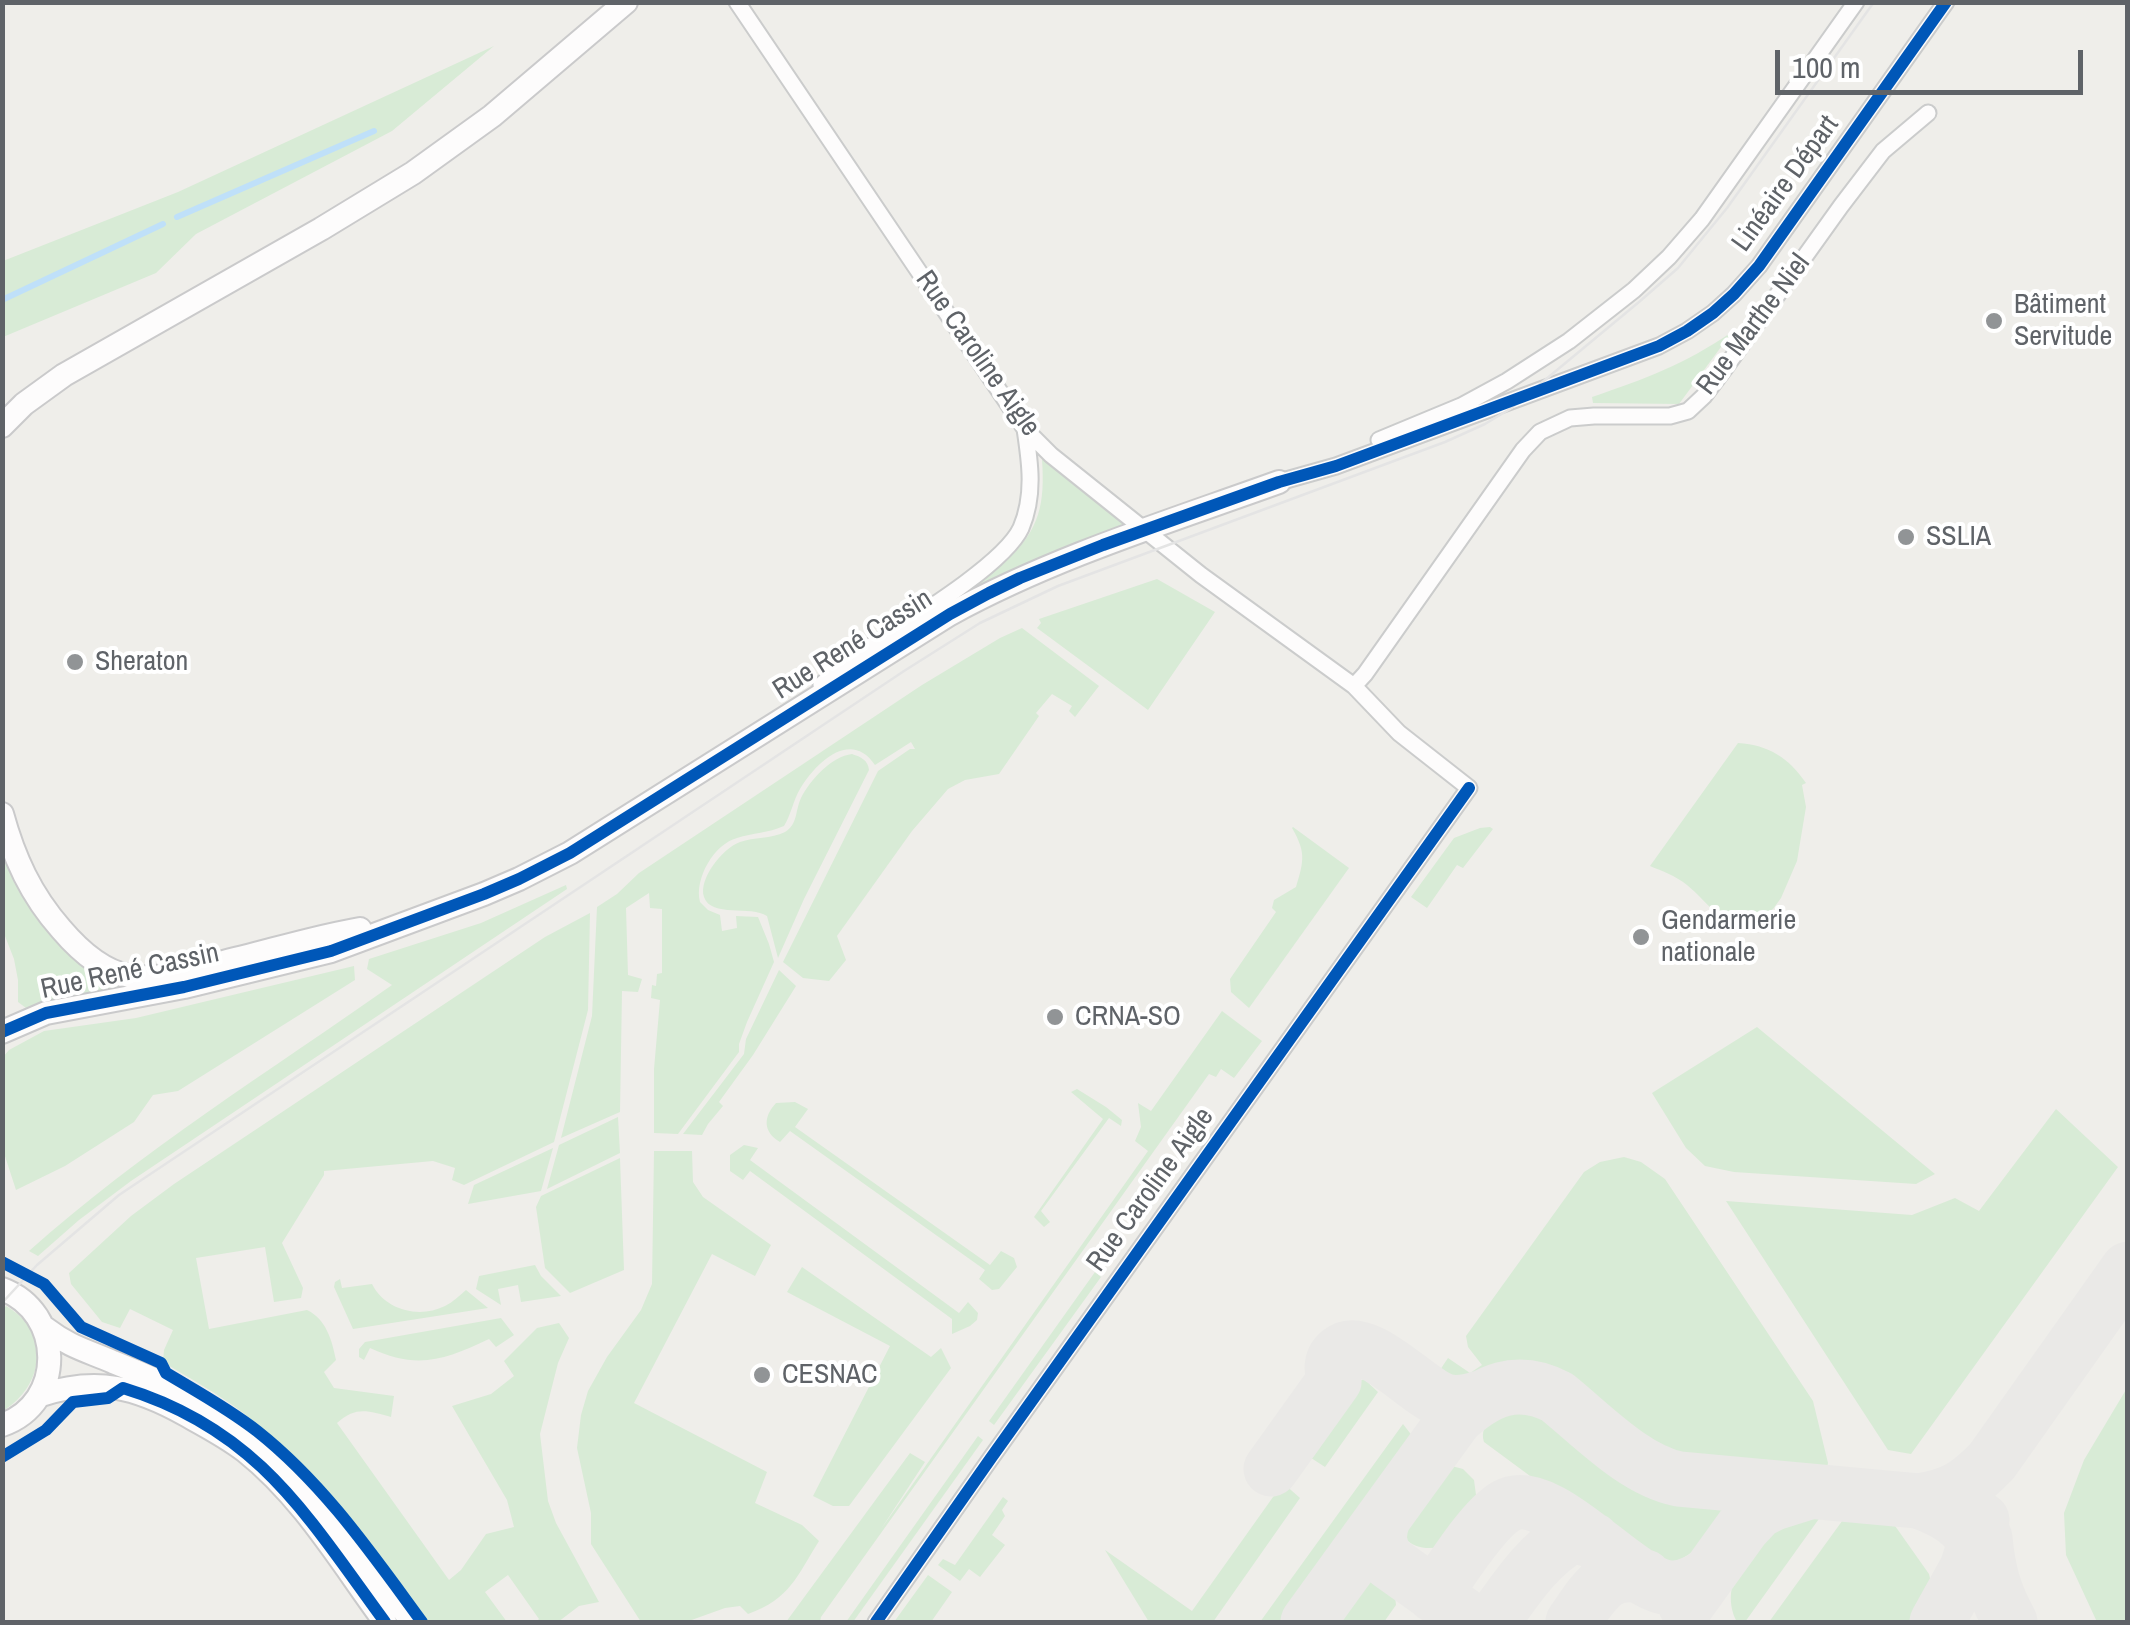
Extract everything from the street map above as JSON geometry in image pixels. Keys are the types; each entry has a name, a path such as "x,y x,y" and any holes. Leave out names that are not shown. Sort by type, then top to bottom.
{"street":[{"path":"2,426 24,404 64,375 413,173 492,116 626,2"},
{"name":"Rue Caroline Aigle","path":"737,2 1026,429 1051,454 1201,575 1354,686 1399,733 1469,788 876,1622"},
{"path":"1279,482 1461,406 1539,362 1603,316 1660,266 1702,220 1856,2"},
{"name":"Linéaire Départ","path":"1734,294 1759,266 1946,2"},
{"name":"Rue Marthe Niel","path":"1354,686 1540,432 1570,418 1670,416 1688,411 1704,396 1883,151 1928,113"},
{"name":"Rue René Cassin","path":"2,1032 46,1013 184,987 314,956 519,879 556,861 988,593 1147,530 1279,482 1336,466 1659,346 1687,331 1734,294"},
{"path":"772,726 853,658 1004,551 1021,527 1031,487 1026,429"},
{"path":"2,814 17,861 50,916 89,956 128,976 182,972 325,935 415,919"},
{"path":"2,1289 32,1308 45,1328 51,1350 50,1374 41,1395 28,1411 5,1427"},
{"path":"45,1328 64,1343 189,1396 253,1438 338,1522 412,1622"},
{"path":"41,1395 74,1386 123,1388 154,1398 214,1430 244,1450 298,1504 385,1622"}],"green space":[{"path":"494,46 392,131 196,234 156,273 3,337 3,261 178,192"},
{"path":"1732,332 1679,404 1593,403 1592,397 1664,370"},
{"path":"1042,459 1117,513 1126,525 976,585 1018,549 1033,526 1041,503"},
{"path":"1157,579 1215,612 1148,710 1037,628 1039,619"},
{"path":"1022,628 1099,686 1075,717 1069,711 1072,706 1052,694 999,774 965,780 948,789 912,831 837,936 846,960 829,981 803,978 783,962 878,771 915,749 911,742 875,765 855,750 834,753 807,779 784,826 737,838 714,855 700,883 700,902 720,915 722,931 737,928 736,916 758,917 774,962 747,1022 739,1052 678,1134 654,1133 660,1000 651,998 652,985 656,986 657,974 662,973 662,909 650,908 649,893 626,908 628,975 642,979 638,992 622,991 620,1112 561,1138 592,1016 597,907 639,873 922,685"},
{"path":"1738,743 1777,754 1806,783 1802,785 1806,807 1797,861 1781,898 1754,925 1724,919 1683,882 1650,866"},
{"path":"852,754 863,759 869,770 778,958 767,916 715,907 704,897 705,882 713,865 733,845 789,829 810,784 829,764"},
{"path":"1293,827 1349,868 1249,1008 1231,992 1230,979 1276,912 1272,908 1274,900 1296,887 1302,857"},
{"path":"1493,829 1463,868 1457,865 1427,908 1411,897 1454,838"},
{"path":"2,835 35,909 149,983 26,1008 18,1002 14,959 3,931"},
{"path":"566,885 567,889 131,1181 38,1256 29,1251 161,1146 392,985 367,969 369,959 481,923"},
{"path":"590,913 588,1010 554,1142 464,1185 452,1180 455,1168 433,1161 324,1171 282,1243 303,1288 301,1298 274,1302 265,1247 196,1258 209,1329 307,1310 319,1319 330,1338 336,1360 324,1372 334,1388 394,1396 391,1417 356,1412 337,1423 449,1580 461,1570 486,1534 514,1527 507,1500 452,1406 491,1394 514,1376 504,1361 537,1328 559,1323 569,1338 558,1363 540,1434 548,1501 599,1602 579,1606 558,1622 536,1622 539,1619 508,1575 485,1592 507,1622 425,1622 341,1510 295,1458 242,1412 163,1362 173,1330 130,1309 120,1328 102,1322 71,1284 69,1273 131,1216 174,1184 545,937"},
{"path":"354,966 355,980 178,1091 153,1095 134,1122 65,1166 16,1190 3,1150 3,1057 9,1050 44,1031 136,1018"},
{"path":"779,970 796,986 719,1102 723,1106 702,1135 683,1134 744,1054 746,1039"},
{"path":"1222,1011 1262,1041 1234,1078 1221,1069 1216,1077 1209,1074 820,1622 786,1622 910,1453 925,1462 881,1529 1148,1151 1135,1141 1141,1127 1138,1103 1151,1111"},
{"path":"1757,1027 1935,1174 1916,1184 1734,1172 1705,1166 1686,1148 1652,1093"},
{"path":"1077,1089 1122,1120 1121,1126 1109,1118 1041,1211 1050,1222 1044,1227 1034,1217 1103,1119 1071,1092"},
{"path":"795,1102 808,1109 795,1127 990,1265 1001,1251 1014,1258 1017,1267 999,1289 992,1290 979,1279 985,1270 790,1131 780,1142 774,1138 767,1124 772,1108 776,1103"},
{"path":"2056,1109 2118,1167 1911,1454 1888,1450 1726,1201 1912,1215 1955,1198 1979,1211"},
{"path":"618,1117 620,1153 547,1189 559,1145"},
{"path":"744,1145 758,1148 750,1160 959,1313 968,1302 978,1313 977,1320 952,1334 952,1319 750,1171 743,1180 730,1171 730,1155"},
{"path":"553,1148 541,1191 468,1204 474,1185"},
{"path":"654,1151 692,1151 693,1182 703,1197 771,1245 755,1276 712,1254 634,1403 767,1472 755,1503 802,1525 819,1541 783,1594 748,1614 740,1606 686,1622 641,1622 591,1544 591,1513 577,1448 581,1415 588,1391 641,1310 652,1284"},
{"path":"1624,1157 1641,1162 1665,1179 1813,1401 1827,1468 1666,1455 1641,1443 1572,1384 1546,1369 1512,1366 1456,1384 1436,1376 1448,1358 1470,1373 1482,1365 1468,1347 1466,1336 1584,1172 1600,1162"},
{"path":"620,1158 624,1270 570,1293 545,1268 536,1207 541,1196"},
{"path":"535,1265 561,1296 521,1302 518,1285 498,1289 501,1305 476,1289 479,1276"},
{"path":"802,1267 931,1357 941,1348 951,1368 849,1506 833,1506 813,1496 890,1346 787,1292"},
{"path":"1095,1272 1101,1277 994,1425 989,1421"},
{"path":"340,1279 342,1288 372,1284 394,1306 414,1312 435,1310 466,1290 488,1308 353,1329 334,1287"},
{"path":"6,1306 31,1330 37,1359 27,1388 3,1411 2,1310"},
{"path":"501,1318 514,1335 496,1347 489,1339 431,1360 402,1359 370,1348 364,1360 359,1357 365,1342"},
{"path":"1364,1379 1378,1392 1325,1467 1305,1451 1352,1384"},
{"path":"2127,1388 2127,1622 2097,1622 2066,1555 2064,1513 2084,1460"},
{"path":"1516,1409 1532,1410 1638,1492 1671,1503 1729,1506 1687,1556 1663,1564 1648,1563 1484,1442 1487,1424"},
{"path":"1403,1424 1414,1444 1289,1622 1260,1622"},
{"path":"978,1436 983,1440 853,1622 846,1622"},
{"path":"1448,1465 1463,1469 1474,1480 1476,1495 1440,1547 1415,1546 1404,1537 1405,1512 1424,1486"},
{"path":"1283,1483 1300,1498 1213,1622 1149,1622 1105,1550 1192,1611"},
{"path":"1003,1497 1008,1501 1002,1510 1005,1516 992,1535 1005,1545 980,1577 969,1569 960,1581 938,1565 943,1559 955,1565"},
{"path":"1800,1516 1821,1516 1745,1622 1737,1622 1732,1589 1737,1573 1757,1545"},
{"path":"1845,1517 1893,1523 1929,1574 1932,1587 1910,1622 1769,1622"},
{"path":"928,1575 952,1592 931,1622 894,1622"},
{"path":"1372,1575 1387,1581 1394,1593 1396,1605 1384,1622 1327,1622 1359,1578"}],"waterway":[{"path":"177,217 374,131"},
{"path":"2,300 163,224"}],"taxiway":[{"path":"1918,1501 1959,1488 1992,1461 2128,1269"},
{"path":"1271,1469 1334,1381 1334,1358 1350,1348 1376,1356 1442,1400 1480,1398"},
{"path":"1308,1622 1455,1419 1478,1400 1515,1387 1557,1397 1630,1457 1679,1479 1918,1501 1932,1506 1971,1535 1988,1571"},
{"path":"1686,1606 1758,1511 1809,1492"},
{"path":"1434,1595 1487,1522 1506,1506 1523,1503 1563,1519 1628,1568 1664,1587 1681,1587 1707,1576"},
{"path":"1384,1517 1380,1541 1389,1562 1473,1622"},
{"path":"1937,1622 1967,1568 1982,1520"},
{"path":"1492,1622 1527,1575 1558,1544 1571,1536 1593,1540"},
{"path":"1985,1538 1993,1582 2010,1622"},
{"path":"1573,1622 1610,1579 1620,1575 1645,1577"}],"tram line":[{"path":"2,1303 37,1265 119,1195 980,623 1058,586 1445,442 1510,409 1678,268 1727,208 1874,2"}],"cycle path":[{"path":"2,1032 46,1013 184,987 331,951 484,894 570,853 950,614 1020,578 1659,346 1713,313 1759,266 1946,2"},
{"path":"876,1622 1469,788"},
{"path":"2,1262 44,1284 81,1327 161,1363 166,1373 257,1431 304,1474 346,1521 422,1622"},
{"path":"2,1457 46,1430 73,1402 108,1398 123,1388 170,1405 245,1452 275,1481 330,1546 385,1622"}],"place":[{"name":"Bâtiment Servitude","path":"1994,321"},
{"name":"SSLIA","path":"1906,537"},
{"name":"Sheraton","path":"75,662"},
{"name":"Gendarmerie nationale","path":"1641,937"},
{"name":"CRNA-SO","path":"1055,1017"},
{"name":"CESNAC","path":"762,1375"}]}
